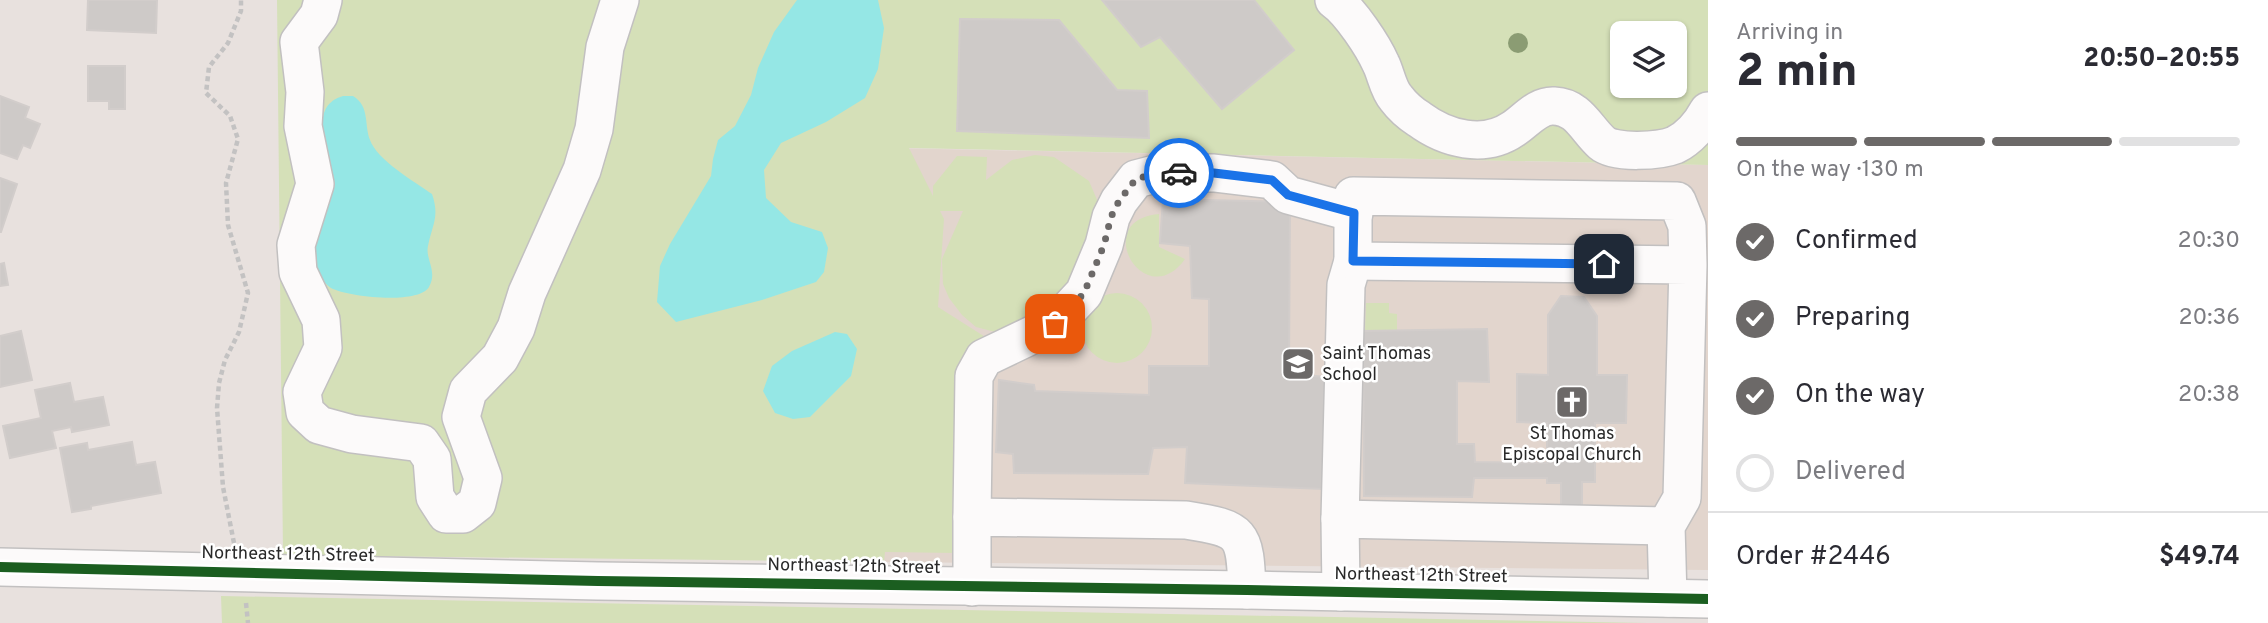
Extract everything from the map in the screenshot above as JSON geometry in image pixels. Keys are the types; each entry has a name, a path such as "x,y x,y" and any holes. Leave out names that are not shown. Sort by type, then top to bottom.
{"street":[{"path":"323,0 319,15 299,42 305,92 303,126 315,184 296,245 299,272 321,320 323,348 302,392 305,412 319,425 352,434 421,443 432,459 435,497 446,514 463,514 477,503 483,478 460,417 468,391 500,358 516,328 527,293 582,170 594,129 605,47 620,0"},
{"path":"1334,0 1345,7 1380,61 1394,97 1439,133 1468,140 1500,137 1533,113 1550,106 1567,107 1587,124 1604,145 1620,150 1646,150 1675,145 1701,125 1708,111"},
{"path":"972,587 974,376 984,358 1055,324 1084,293 1104,245 1111,217 1119,201 1136,179 1158,173 1214,173 1272,180 1288,195 1354,213"},
{"path":"1341,592 1340,519 1346,285 1353,261 1353,196 1677,201 1698,226 1688,265 1682,498 1667,526 1660,606"},
{"path":"1353,261 1688,265"},
{"path":"972,517 1186,520 1219,525 1236,534 1245,551 1247,590"},
{"path":"1340,519 1667,526"},
{"name":"Northeast 12th Street","path":"0,567 598,581 1341,592 1660,606 1708,599"}],"path":[{"path":"241,0 229,43 209,67 206,93 230,116 238,139 226,183 228,225 248,293 239,332 225,360 219,383 217,408 223,487 248,623"}],"shaded area":[{"name":"Saint Thomas School","path":"892,148 1708,165 1708,570 884,562"}],"green space":[{"path":"277,0 1708,0 1708,165 909,148 933,196 933,186 957,156 987,157 986,180 1012,160 1035,155 1054,157 1089,181 1098,202 1101,226 1058,306 999,333 976,327 949,298 943,284 942,259 963,211 940,211 944,219 938,307 990,340 957,553 885,552 884,562 283,555"},
{"path":"1159,214 1159,247 1185,259 1170,273 1154,276 1141,271 1131,260 1126,246 1128,231 1138,220"},
{"path":"1117,293 1142,303 1152,328 1142,353 1117,363 1092,353 1082,328 1092,303"},
{"path":"1366,303 1389,303 1389,313 1397,314 1397,330 1365,331"},
{"path":"221,596 1647,623 222,623"}],"water":[{"path":"797,0 878,0 884,28 878,69 865,98 826,122 781,143 764,170 766,198 791,222 822,232 828,248 824,272 816,282 762,300 676,322 657,302 660,266 670,244 711,176 718,140 735,126 751,95 758,68 774,32"},
{"path":"343,96 353,96 362,105 370,140 380,155 432,194 435,221 428,251 432,276 429,287 422,293 382,298 340,291 325,283 314,265 314,240 332,192 333,181 323,139 323,117 326,108"},
{"path":"835,332 847,334 857,349 851,376 810,417 793,419 775,413 763,391 772,366 792,351"}],"building":[{"path":"88,0 157,0 156,33 87,30"},
{"path":"1102,0 1254,0 1294,50 1222,109 1160,37 1141,47"},
{"path":"960,19 1059,20 1117,90 1147,91 1149,138 957,131"},
{"path":"88,66 125,66 125,109 109,109 109,101 88,101"},
{"path":"0,96 29,107 25,118 40,124 30,148 23,145 17,159 0,153"},
{"path":"0,178 17,184 1,232 0,232"},
{"path":"1163,199 1290,202 1289,374 1326,377 1323,489 1185,483 1187,447 1153,448 1148,474 1014,473 1013,454 996,452 999,380 1034,385 1035,391 1149,395 1149,366 1209,366 1209,299 1192,298 1190,246 1160,243"},
{"path":"4,263 8,285 0,286 0,264"},
{"name":"St Thomas Episcopal Church","path":"1561,296 1584,297 1597,316 1597,375 1627,375 1626,423 1595,423 1595,482 1582,482 1582,514 1561,514 1561,483 1547,483 1547,478 1474,478 1472,497 1364,496 1363,331 1487,329 1489,382 1457,381 1457,444 1474,444 1475,462 1547,463 1547,423 1517,422 1517,374 1548,375 1548,315"},
{"path":"21,331 32,380 0,387 0,336"},
{"path":"70,383 74,402 103,397 109,425 72,432 71,427 52,431 56,448 10,458 3,426 41,418 35,390"},
{"path":"132,442 136,465 155,462 161,493 72,512 60,448 87,443 88,450"}],"cycle path":[{"path":"0,567 598,581 1708,599"}],"way so far":[{"path":"1055,324 1084,293 1104,245 1111,217 1119,201 1136,179 1158,173 1179,173"}],"place":[{"name":"Saint Thomas School","path":"1298,364"},
{"name":"St Thomas Episcopal Church","path":"1572,402"}],"route":[{"path":"1179,173 1214,173 1272,180 1288,195 1354,213 1353,261 1604,264"}]}
